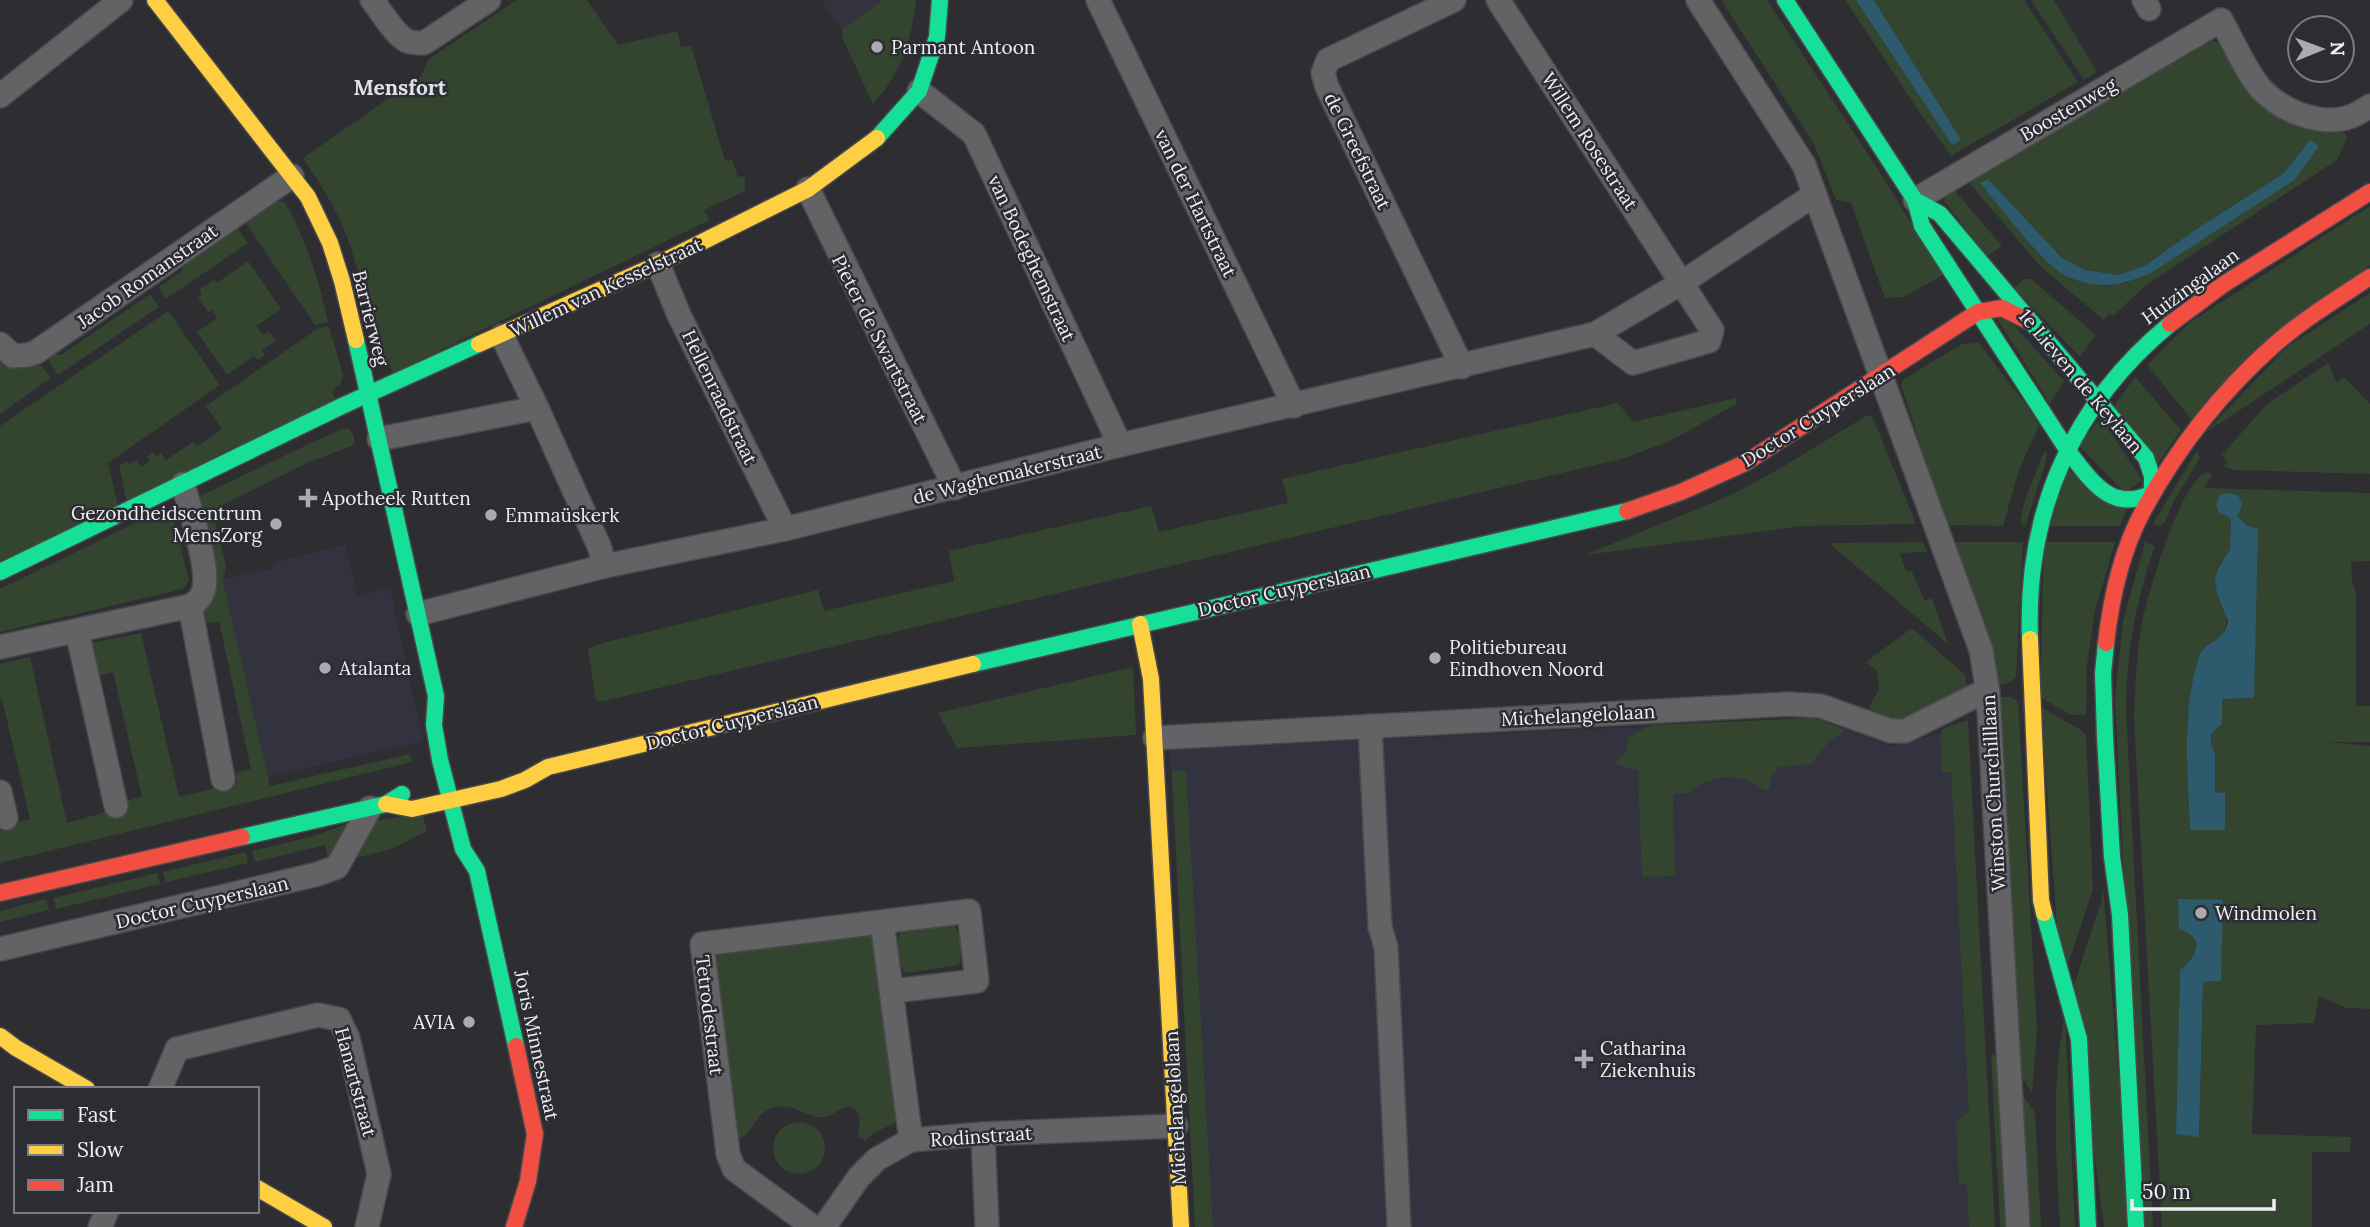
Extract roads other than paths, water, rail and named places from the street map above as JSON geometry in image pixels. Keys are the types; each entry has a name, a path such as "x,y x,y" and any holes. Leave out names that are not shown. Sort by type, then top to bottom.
{"street":[{"path":"2,91 121,0"},
{"name":"Barrierweg","path":"155,0 308,197 330,243 342,281 369,396 436,696 434,725 440,784 450,801"},
{"path":"372,0 398,33 407,41 416,43 424,43 489,0"},
{"name":"Willem van Kesselstraat","path":"0,572 342,407 658,264 808,189 882,134 919,91 937,37 943,0"},
{"name":"van der Hartstraat","path":"1098,0 1294,406"},
{"name":"de Greefstraat","path":"1454,0 1328,60 1323,73 1326,87 1462,367"},
{"name":"Willem Rosestraat","path":"1498,0 1683,282"},
{"path":"1698,0 1804,165 1881,376"},
{"name":"1e Lieven de Keylaan","path":"1785,0 1915,200 1922,226 2068,451 2094,483 2106,493 2130,502 2142,500 2152,493 2152,476 2146,458 1940,214 1915,200"},
{"path":"2225,10 2260,88 2274,102 2319,119 2345,119 2370,106"},
{"name":"Boostenweg","path":"1915,200 2225,10"},
{"name":"van Bodeghemstraat","path":"919,91 974,134 1120,445"},
{"name":"Jacob Romanstraat","path":"0,344 13,356 37,351 292,176"},
{"name":"Pieter de Swartstraat","path":"808,189 955,488"},
{"name":"Huizingalaan","path":"2068,451 2098,400 2129,361 2193,304 2370,192"},
{"name":"de Waghemakerstraat","path":"418,614 604,566 785,529 1120,445 1595,334 1683,282 1814,195"},
{"name":"Hellenraadstraat","path":"658,264 679,314 785,529"},
{"path":"1978,312 1987,290 1988,271"},
{"path":"2136,1227 2120,915 2112,857 2103,673 2110,612 2133,531 2152,493 2190,435 2229,387 2276,343 2370,277"},
{"path":"1595,334 1633,363 1709,341 1712,330 1683,282"},
{"path":"1978,312 2002,308 2028,321"},
{"name":"Doctor Cuyperslaan","path":"377,806 412,810 450,801 472,802 525,780 548,767 1139,624 1636,509 1745,463 1978,312"},
{"path":"502,336 599,546 604,566"},
{"name":"Winston Churchilllaan","path":"1881,376 1981,650 1988,693 2018,1227"},
{"path":"379,439 537,408"},
{"path":"2068,451 2038,530 2030,587 2029,618 2041,900 2078,1039 2088,1227"},
{"path":"0,646 190,606 203,593 206,572 183,484"},
{"path":"190,606 223,779"},
{"name":"Michelangelolaan","path":"1139,624 1151,679 1181,1227"},
{"path":"77,631 116,806"},
{"name":"Michelangelolaan","path":"1155,738 1788,704 1821,706 1891,731 1905,732 1977,695 1988,693"},
{"name":"Barrierweg","path":"436,696 451,719"},
{"path":"1370,726 1380,927 1386,947 1399,1227"},
{"name":"Doctor Cuyperslaan","path":"512,767 548,767"},
{"path":"440,784 467,778 472,802"},
{"name":"Doctor Cuyperslaan","path":"0,893 377,806 414,790"},
{"path":"0,792 6,818"},
{"name":"Joris Minnestraat","path":"450,801 463,849 477,871"},
{"name":"Doctor Cuyperslaan","path":"0,949 318,874 337,867 377,806"},
{"name":"Joris Minnestraat","path":"480,840 477,871 535,1134 528,1181 514,1227"},
{"name":"Tetrodestraat","path":"813,1227 734,1169 728,1154 702,944 969,911 977,981 893,991"},
{"path":"883,922 911,1140"},
{"name":"Hanartstraat","path":"161,1087 177,1049 318,1015 339,1019 348,1038 379,1174 366,1227"},
{"path":"0,1036 84,1087"},
{"name":"Rodinstraat","path":"824,1227 859,1177 877,1158 911,1140 983,1134 1176,1126"},
{"path":"983,1134 987,1227"},
{"path":"259,1189 324,1227"}],"water":[{"path":"1856,0 1874,0 1961,140 1952,145"},
{"path":"2310,140 2319,146 2294,180 2151,273 2115,284 2084,282 2056,270 1980,183 1988,179 2062,258 2085,270 2119,275 2146,265 2284,173"},
{"path":"2220,495 2238,495 2241,506 2237,516 2248,526 2258,529 2254,698 2222,699 2222,724 2211,734 2211,745 2215,752 2215,792 2225,793 2225,830 2190,830 2187,743 2193,678 2202,651 2222,634 2228,621 2217,593 2215,579 2230,549 2231,518 2219,513 2216,505"},
{"path":"2178,899 2223,900 2221,981 2203,982 2199,1137 2176,1134 2180,970 2191,959 2196,947 2193,937 2179,929"}],"place":[{"name":"Parmant Antoon","path":"877,47"},
{"name":"Apotheek Rutten","path":"308,498"},
{"name":"Emmaüskerk","path":"491,515"},
{"name":"Gezondheidscentrum MensZorg","path":"276,524"},
{"name":"Politiebureau Eindhoven Noord","path":"1435,658"},
{"name":"Atalanta","path":"325,668"},
{"name":"Windmolen","path":"2201,913"},
{"name":"AVIA","path":"469,1022"},
{"name":"Catharina Ziekenhuis","path":"1584,1059"}],"district":[{"name":"Mensfort","path":"400,87"}]}
